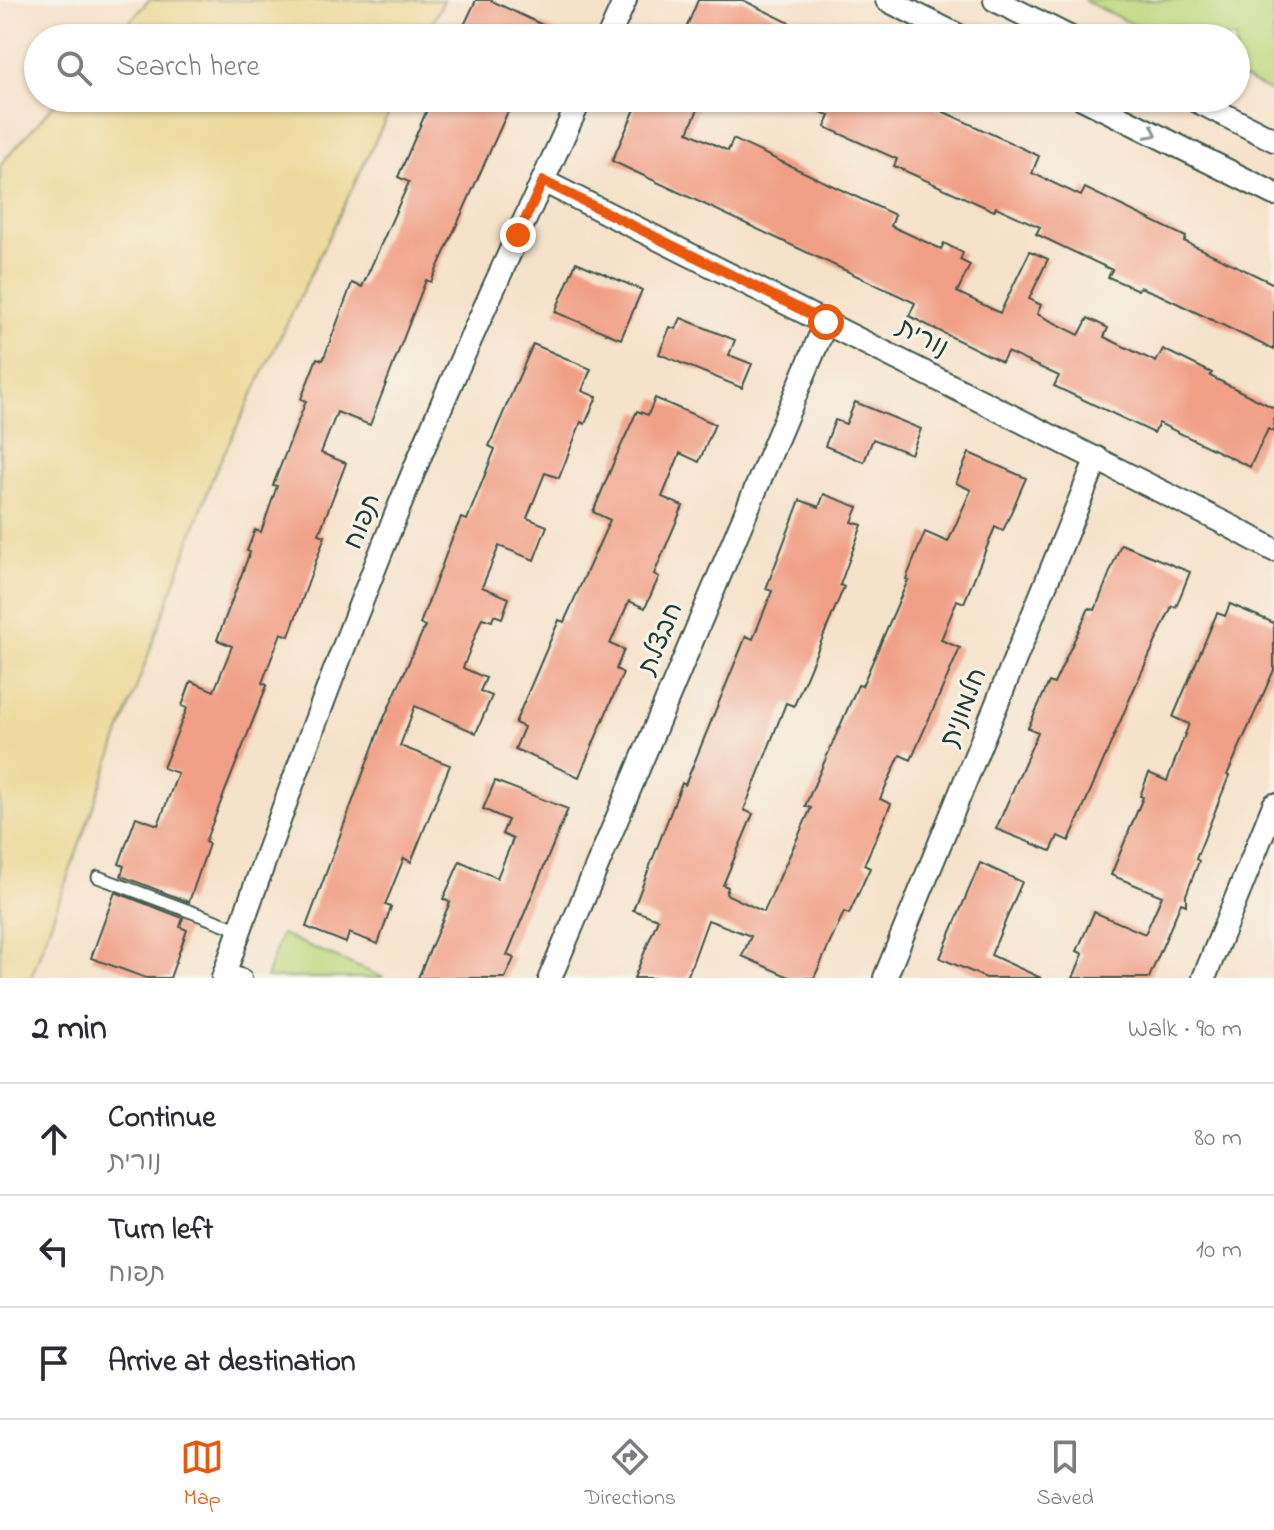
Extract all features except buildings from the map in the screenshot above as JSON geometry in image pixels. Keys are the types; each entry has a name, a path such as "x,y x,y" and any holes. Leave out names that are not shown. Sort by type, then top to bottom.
{"street":[{"path":"614,24 625,0"},
{"path":"887,0 935,24"},
{"path":"995,0 1043,24"},
{"name":"תפוח","path":"231,976 240,930 320,709 388,535 448,391 575,112"},
{"path":"1110,112 1274,194"},
{"path":"1219,112 1274,140"},
{"name":"נורית","path":"543,181 1274,550"},
{"name":"חבצלת","path":"550,978 826,322"},
{"name":"חלמונית","path":"885,978 1097,458"},
{"path":"1204,978 1274,805"}],"lane":[{"path":"98,877 240,930"}],"green space":[{"path":"1083,0 1274,0 1274,93 1250,82 1250,24 1132,24"},
{"path":"281,934 384,978 266,978"}],"sand":[{"path":"149,0 444,0 432,24 128,24"},
{"path":"47,112 389,112 214,474 31,978 0,978 0,165"}],"route":[{"path":"518,235 543,181 826,322"}]}
